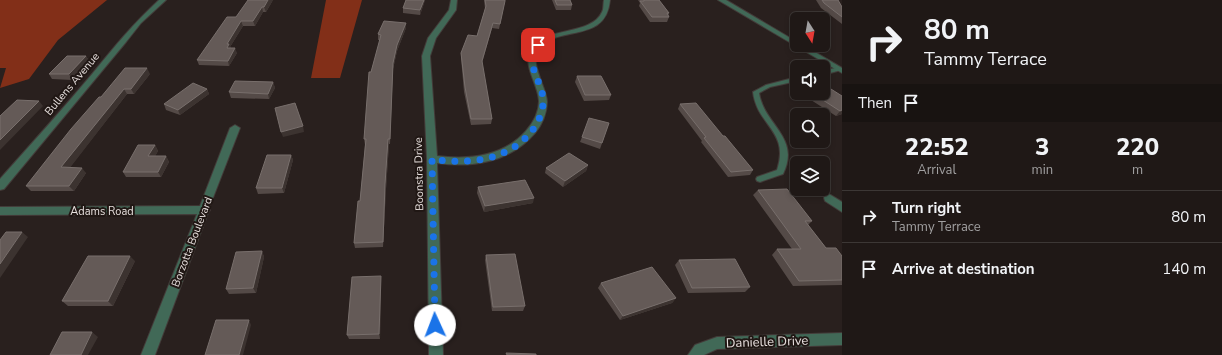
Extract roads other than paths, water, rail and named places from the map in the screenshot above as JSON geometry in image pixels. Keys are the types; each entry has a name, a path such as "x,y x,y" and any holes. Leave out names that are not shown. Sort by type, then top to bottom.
{"street":[{"name":"Bullens Avenue","path":"0,186 96,74 122,40 163,0"},
{"name":"Boonstra Drive","path":"436,355 432,159 426,56 432,38 453,11 454,0"},
{"path":"432,159 457,162 488,159 504,153 518,145 529,135 537,124 542,112 543,99 532,65 534,51 545,41 599,22 606,12 607,0"},
{"path":"721,0 790,41"},
{"path":"809,52 841,70"},
{"name":"Borzotta Boulevard","path":"148,355 205,210 235,128"},
{"path":"829,198 842,208"},
{"name":"Adams Road","path":"0,211 205,210"},
{"name":"Danielle Drive","path":"695,355 700,350 717,344 842,339"}],"lane":[{"path":"830,72 841,70"},
{"path":"760,179 780,172 785,162 782,143 774,126 755,100 756,92 768,86 790,81"}]}
